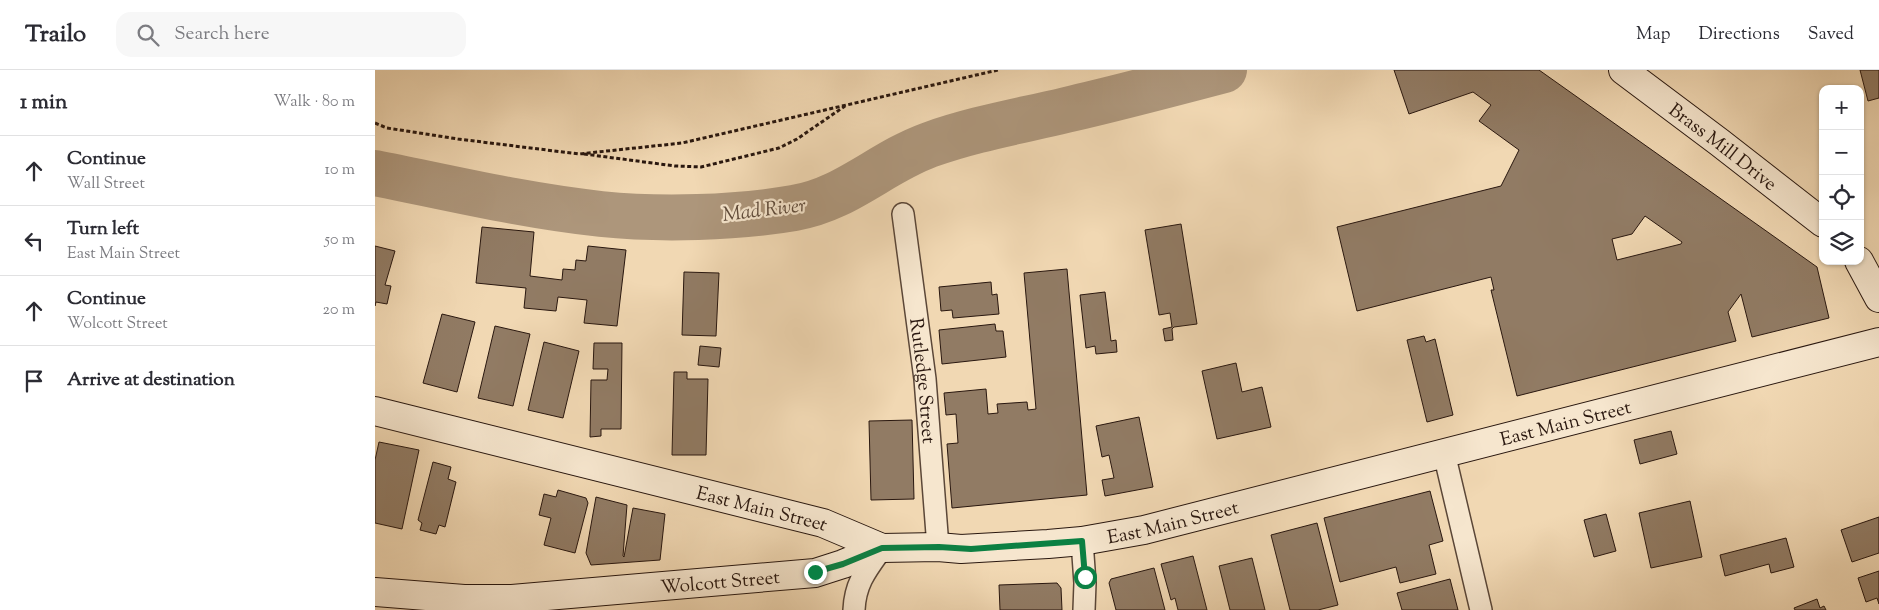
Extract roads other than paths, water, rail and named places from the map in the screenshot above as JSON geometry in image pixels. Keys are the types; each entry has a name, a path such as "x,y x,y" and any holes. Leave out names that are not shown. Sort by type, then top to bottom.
{"main road":[{"name":"Brass Mill Drive","path":"1623,70 1819,220"},
{"path":"1861,265 1879,298"},
{"name":"East Main Street","path":"375,411 823,523 882,548 939,547 961,550 1082,541 1145,530 1879,342"},
{"name":"Wolcott Street","path":"375,592 464,599 546,597 815,572 843,564 882,548"}],"street":[{"name":"Rutledge Street","path":"903,214 925,379 939,547"},
{"path":"1444,453 1481,610"},
{"path":"1082,541 1085,583 1084,610"},
{"path":"854,610 854,599 860,579 882,548"}],"waterway":[{"name":"Mad River","path":"375,173 573,211 648,217 748,214 794,208 831,197 895,161 946,139 1224,70"}]}
